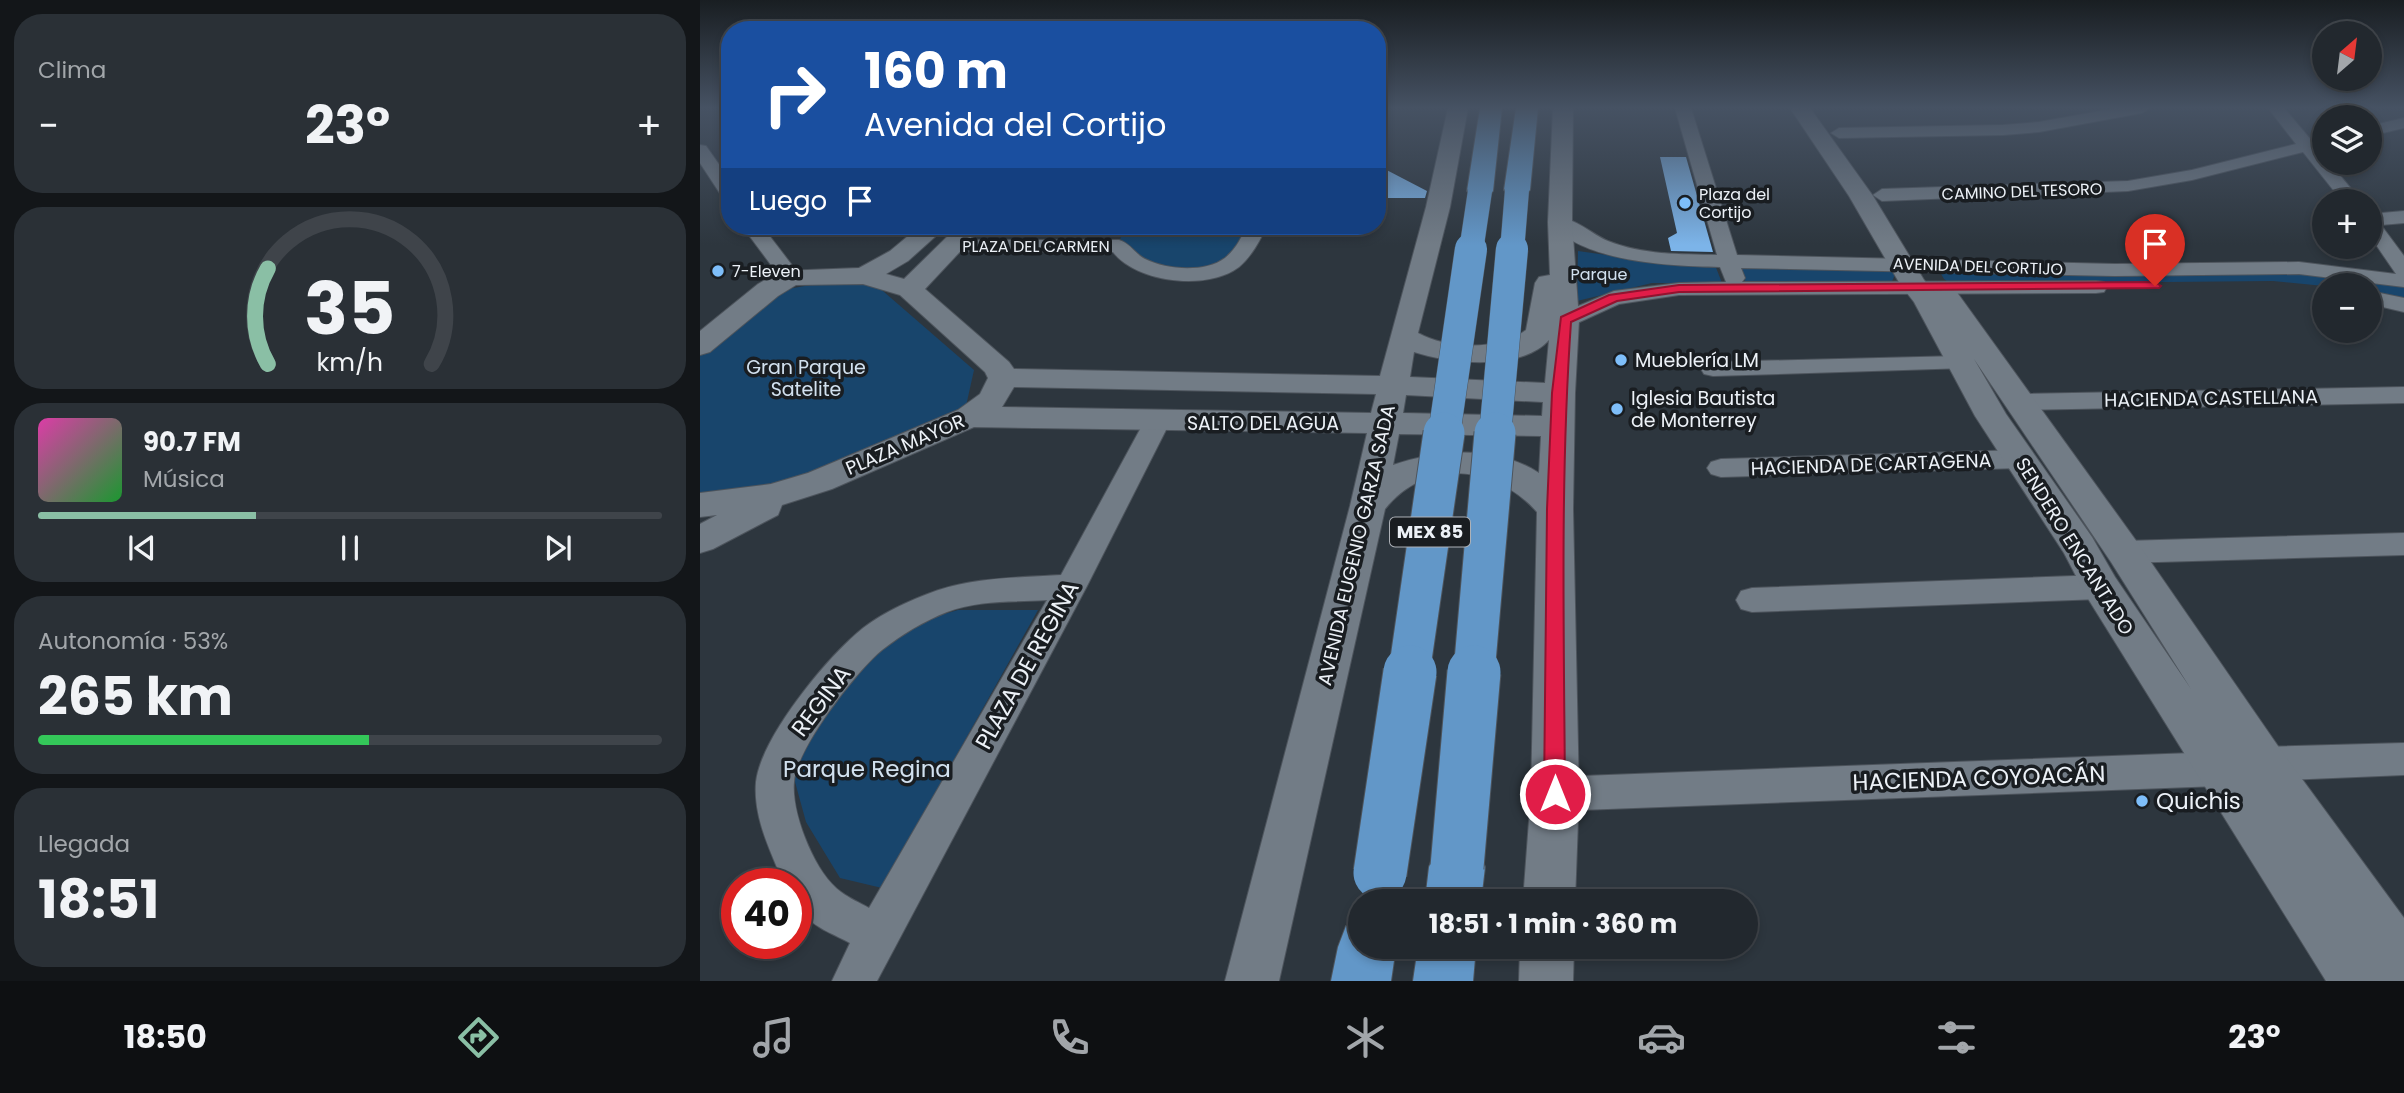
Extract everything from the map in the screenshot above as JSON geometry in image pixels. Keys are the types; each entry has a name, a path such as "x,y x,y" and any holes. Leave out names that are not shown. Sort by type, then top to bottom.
{"highway":[{"name":"MEX 85","path":"1455,884 1498,191 1495,154"},
{"name":"MEX 85","path":"1378,887 1498,191 1511,154"},
{"path":"1361,981 1365,959"},
{"path":"1443,981 1446,959"}],"street":[{"path":"703,154 721,182"},
{"name":"AVENIDA EUGENIO GARZA SADA","path":"1252,981 1368,506 1403,336 1438,207 1449,154"},
{"path":"1550,889 1555,794 1555,509 1558,410 1565,320 1560,222 1562,154"},
{"path":"1697,154 1737,287"},
{"name":"SENDERO ENCANTADO","path":"1832,154 1921,276 2019,402 2124,552 2264,764 2404,963"},
{"name":"SENDERO ENCANTADO","path":"1853,154 1882,195 1959,363 1991,416 2079,547 2101,587 2357,981"},
{"name":"CAMINO DEL TESORO","path":"1882,195 2128,186 2192,175 2277,154"},
{"path":"700,191 721,189"},
{"path":"1437,350 1427,340 1427,330 1446,237 1446,228 1438,207"},
{"path":"2382,220 2404,217"},
{"path":"1403,336 1420,347 1437,350 1510,350 1526,345 1538,336 1542,324 1560,222"},
{"name":"AVENIDA DEL CORTIJO","path":"1560,222 1591,243 1620,253 1663,260 1921,276 2312,288"},
{"path":"759,235 790,277"},
{"path":"864,276 899,256 924,235"},
{"path":"909,289 963,235"},
{"name":"PLAZA DEL CARMEN","path":"1119,246 1122,235"},
{"name":"PLAZA DEL CARMEN","path":"953,246 1119,246 1138,265 1163,272 1187,273 1214,270 1228,265 1240,256 1252,235"},
{"path":"2382,239 2404,270"},
{"name":"AVENIDA DEL CORTIJO","path":"1565,320 1614,298 1643,292 1921,276 2299,268 2404,281"},
{"path":"700,346 768,290 790,277 864,276 909,289 998,368 1017,378 1005,418"},
{"path":"2382,300 2404,305"},
{"path":"1713,369 1959,363"},
{"name":"SALTO DEL AGUA","path":"1017,378 1394,385 1558,410"},
{"name":"PLAZA MAYOR","path":"700,505 772,496 803,487 970,417 1017,378"},
{"name":"HACIENDA CASTELLANA","path":"2019,402 2404,395"},
{"name":"SALTO DEL AGUA","path":"970,417 1383,424 1558,410"},
{"name":"PLAZA DE REGINA","path":"854,981 1071,586 1157,422"},
{"name":"HACIENDA DE CARTAGENA","path":"1721,468 2021,459"},
{"path":"1368,506 1388,483 1405,474 1434,465 1459,464 1491,467 1517,476 1536,488 1555,509"},
{"path":"700,540 803,487"},
{"path":"2124,552 2404,544"},
{"name":"REGINA","path":"877,936 824,906 800,873 780,827 775,782 786,747 837,675 869,642 902,620 937,603 968,594 1071,586"},
{"path":"1752,600 2101,587"},
{"name":"HACIENDA COYOACÁN","path":"1555,794 2219,769 2264,764 2404,759"},
{"path":"1546,981 1547,959"}],"green space":[{"path":"1252,235 1247,245 1228,265 1163,272 1119,246 1121,236"},
{"name":"Parque","path":"1578,251 1715,265 1722,283 1652,283 1577,301"},
{"path":"1738,266 1898,267 1891,284 1746,283"},
{"path":"1937,267 2315,273 2312,273 2312,285 2273,281 1951,284 1944,279"},
{"path":"2382,281 2404,284 2404,301 2382,296"},
{"name":"Gran Parque Satelite","path":"822,283 876,285 974,370 966,406 777,491 700,492 700,351 765,293"},
{"name":"Parque Regina","path":"958,610 1038,610 882,888 840,878 806,822 789,760 893,629"}],"building":[{"name":"Plaza del Cortijo","path":"1660,157 1686,157 1713,252 1671,251 1668,238 1677,233"},
{"path":"1386,170 1427,191 1425,198 1386,198"}],"place":[{"name":"Plaza del Cortijo","path":"1685,203"},
{"name":"7-Eleven","path":"718,271"},
{"name":"Mueblería LM","path":"1621,360"},
{"name":"Iglesia Bautista de Monterrey","path":"1617,409"},
{"name":"Quichis","path":"2142,801"}],"route":[{"path":"1555,794 1555,509 1559,393 1565,320 1614,298 1679,289 2155,286"}]}
